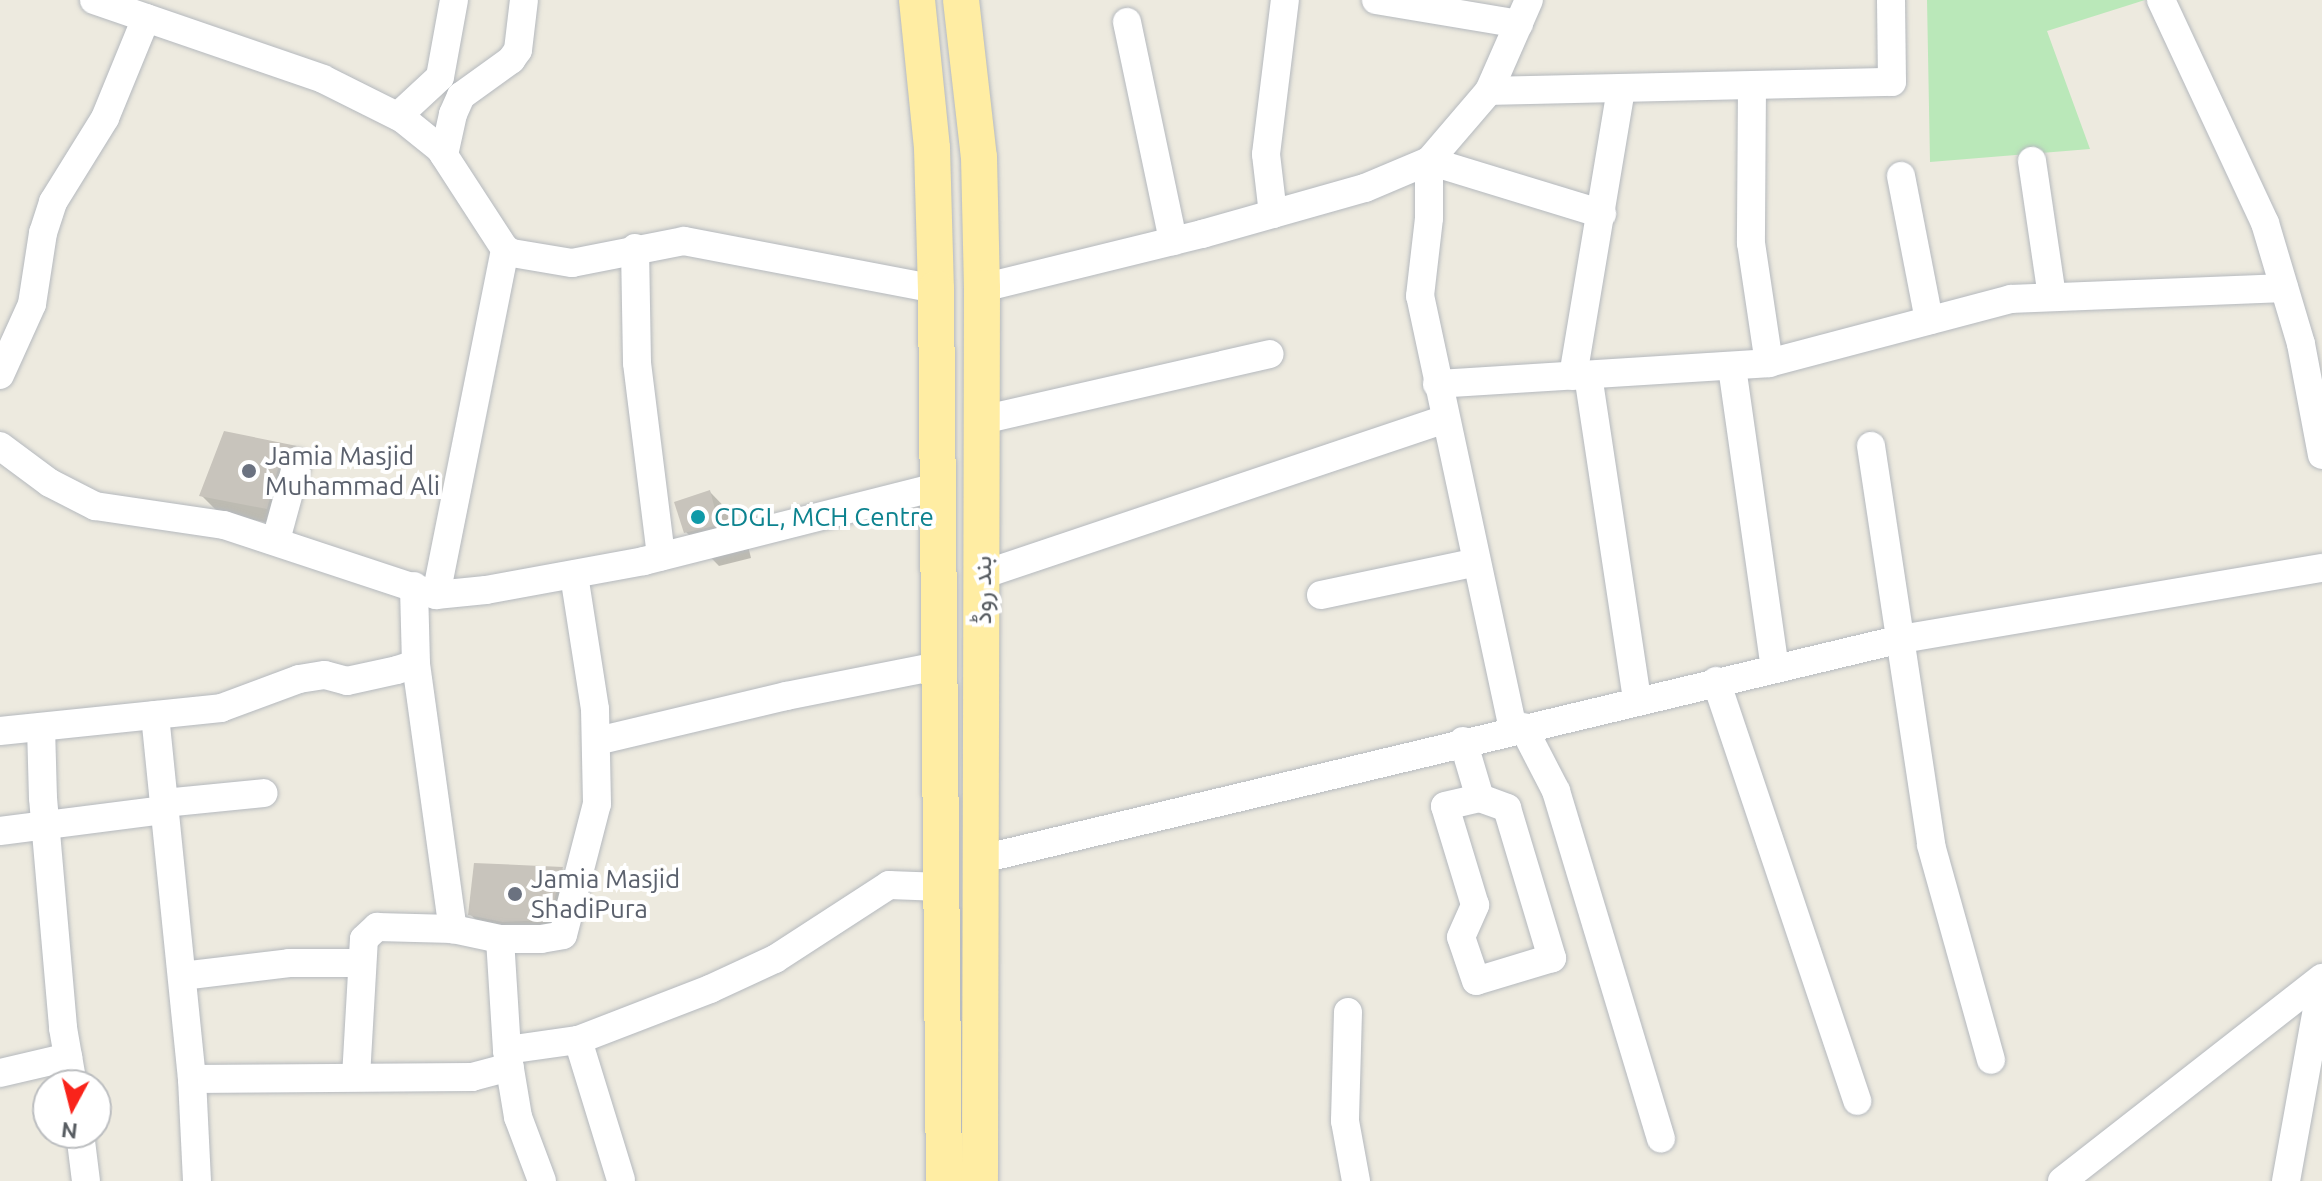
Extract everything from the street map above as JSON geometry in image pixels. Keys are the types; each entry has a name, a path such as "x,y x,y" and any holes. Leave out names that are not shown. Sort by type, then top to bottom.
{"main road":[{"name":"بند روڈ","path":"917,0 932,148 936,289 944,1181"},
{"name":"بند روڈ","path":"961,0 979,157 982,288 980,1181"}],"street":[{"path":"398,116 440,77 454,0"},
{"path":"444,155 453,114 461,96 516,55 524,0"},
{"path":"1273,214 1266,154 1285,0"},
{"path":"982,288 1173,241 1365,188 1429,161 1489,91 1524,12 1376,0"},
{"path":"1489,91 1892,82 1891,0"},
{"path":"2161,0 2265,223 2301,344 2322,455"},
{"path":"106,2 323,79 398,116 444,155 505,249 572,263 635,248 684,241 936,289"},
{"path":"0,375 32,304 43,233 53,202 105,118 146,18"},
{"path":"1127,22 1173,241"},
{"path":"1752,86 1751,243 1769,363"},
{"path":"1621,88 1580,376 1637,699"},
{"path":"1429,161 1602,214"},
{"path":"1429,161 1429,218 1420,296 1477,562 1518,728 1556,791 1661,1139"},
{"path":"2032,161 2052,296"},
{"path":"1901,176 1929,320"},
{"path":"635,248 637,363 661,557"},
{"path":"453,929 416,664 425,591 505,249"},
{"path":"1437,384 1769,363 2011,299 2284,288"},
{"path":"982,420 1270,354"},
{"path":"1732,367 1775,668"},
{"path":"982,575 1445,419"},
{"path":"0,446 50,483 95,506 224,525 425,591 574,575 661,557 937,487"},
{"path":"1871,446 1931,845 1991,1060"},
{"path":"276,540 297,463"},
{"path":"1321,595 1477,562"},
{"path":"982,859 1637,699 1901,639 2322,568"},
{"path":"356,1077 364,939 377,927 453,929 500,939 541,939 563,935 597,804 597,741 574,575"},
{"path":"0,731 221,708 299,679 325,675 347,681 416,664"},
{"path":"597,741 786,696 937,666"},
{"path":"1716,681 1857,1101"},
{"path":"155,715 192,1079 197,1181"},
{"path":"41,727 46,825 70,1069"},
{"path":"1463,741 1480,798"},
{"path":"0,831 264,793"},
{"path":"1480,798 1507,808 1552,958 1476,981 1461,937 1475,905 1445,806 1480,798"},
{"path":"192,1079 472,1077 508,1059 578,1040 775,959 889,885 942,887"},
{"path":"500,939 508,1059 518,1117 542,1181"},
{"path":"182,976 289,963 362,963"},
{"path":"2286,1181 2317,1035 2322,980"},
{"path":"2062,1181 2322,980"},
{"path":"1348,1012 1345,1121 1356,1181"},
{"path":"578,1040 621,1180"},
{"path":"0,1073 32,1072"},
{"path":"82,1149 86,1181"}],"green space":[{"path":"1927,0 2145,0 2047,31 2090,149 1930,162"}],"building":[{"name":"Jamia Masjid Muhammad Ali","path":"224,431 297,446 286,450 281,458 267,509 199,496"},
{"name":"CDGL, MCH Centre","path":"710,490 719,525 684,533 674,502"},
{"name":"Jamia Masjid ShadiPura","path":"474,863 563,867 549,920 502,922 468,915"}],"place":[{"name":"Jamia Masjid Muhammad Ali","path":"249,471"},
{"name":"CDGL, MCH Centre","path":"698,517"},
{"name":"Jamia Masjid ShadiPura","path":"515,894"}]}
